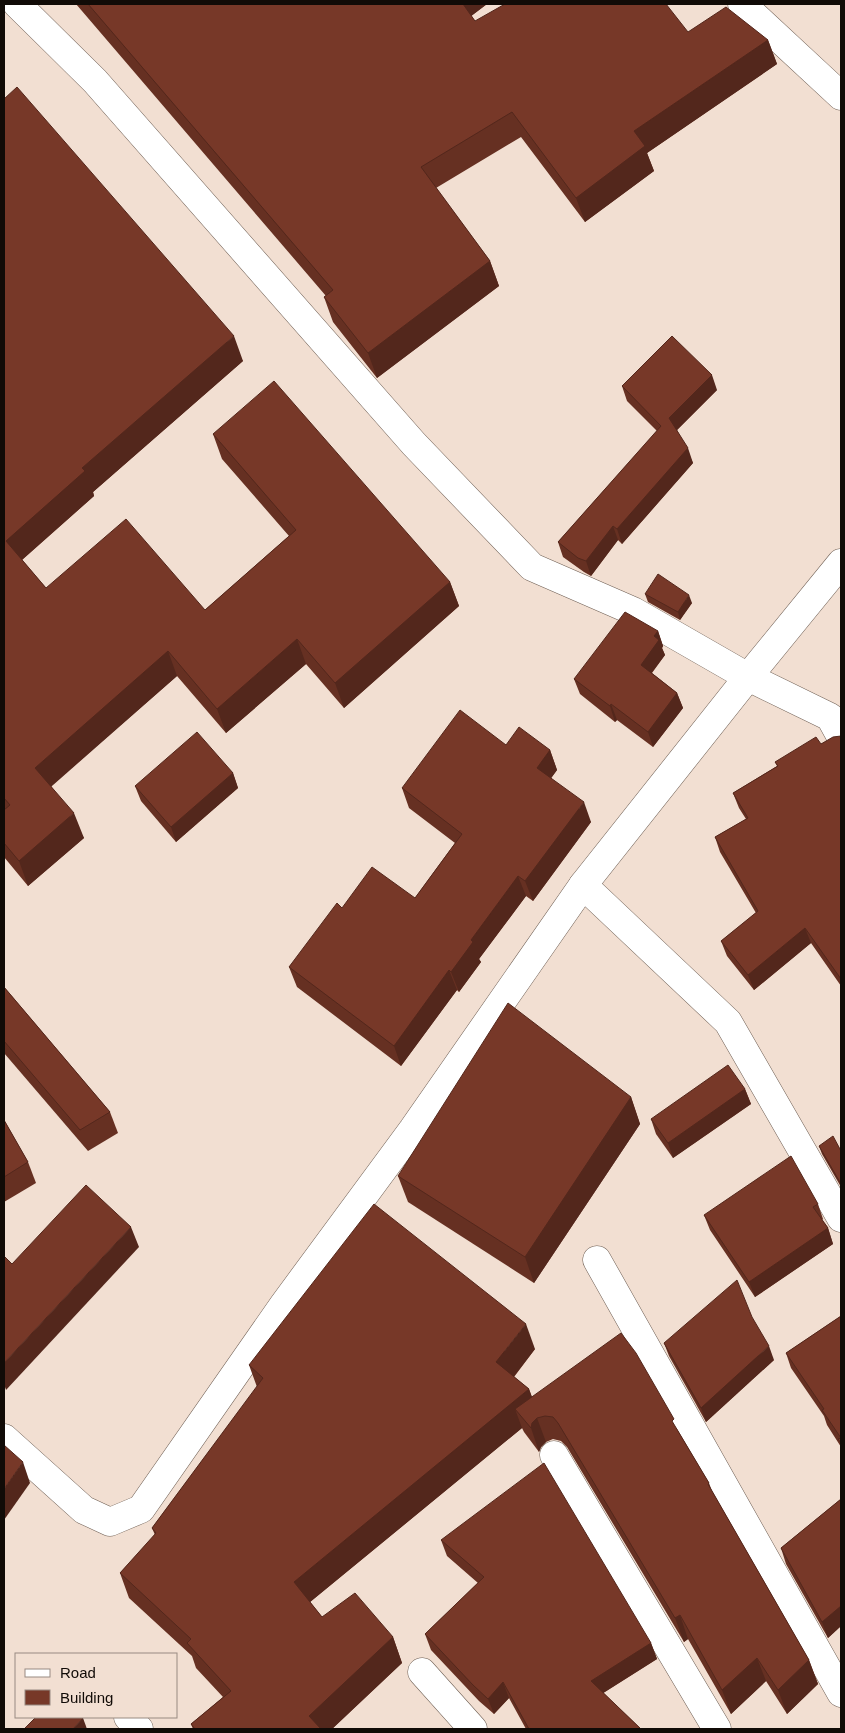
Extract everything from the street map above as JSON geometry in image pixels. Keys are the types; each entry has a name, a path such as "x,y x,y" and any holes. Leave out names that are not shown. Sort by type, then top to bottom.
{"street":[{"path":"17,4 95,81 414,444 532,567 633,611 748,677 830,717 841,737"},
{"path":"742,4 841,96"},
{"path":"4,1438 84,1510 110,1522 141,1509 284,1304 412,1129 583,885 841,563"},
{"path":"583,885 728,1022 841,1218"},
{"path":"597,1260 841,1694"},
{"path":"554,1455 717,1729"},
{"path":"422,1672 473,1729"},
{"path":"129,1718 139,1729"}],"building":[{"path":"88,4 463,4 475,21 505,4 666,4 688,32 726,7 768,40 634,131 645,146 576,198 512,112 421,167 490,261 368,353 324,297 333,290"},
{"path":"17,87 234,336 82,468 85,471 6,541 46,588 126,519 205,610 296,530 213,434 274,381 450,582 335,683 297,639 217,709 168,651 35,768 74,813 19,861 4,843 4,810 10,805 4,798 4,99"},
{"path":"672,336 712,375 669,418 688,448 617,529 613,526 586,561 578,558 558,542 661,426 622,386"},
{"path":"658,574 689,595 678,612 645,594"},
{"path":"625,612 658,631 654,636 659,640 641,665 677,693 648,732 574,679"},
{"path":"460,710 506,745 519,727 550,750 537,768 584,802 525,881 518,876 471,940 473,942 451,972 449,970 394,1046 289,967 337,903 342,908 372,867 415,898 462,834 402,788"},
{"path":"197,732 233,773 171,827 135,786"},
{"path":"841,736 841,979 805,928 748,975 721,941 758,911 715,837 748,818 733,793 778,766 775,762 816,737 821,744 833,737"},
{"path":"4,987 110,1112 80,1130 4,1041"},
{"path":"508,1003 631,1097 525,1257 398,1176"},
{"path":"728,1065 745,1089 668,1143 651,1119"},
{"path":"4,1120 28,1162 4,1177"},
{"path":"833,1136 841,1151 841,1184 819,1146"},
{"path":"791,1156 818,1204 813,1207 828,1228 749,1282 704,1215"},
{"path":"86,1185 131,1227 4,1363 4,1256 12,1264"},
{"path":"374,1204 526,1324 496,1362 529,1389 294,1582 322,1617 355,1593 393,1637 309,1716 321,1729 195,1729 191,1724 231,1691 187,1643 191,1639 120,1573 156,1533 152,1528 263,1378 249,1365"},
{"path":"737,1280 752,1317 769,1346 701,1408 664,1343"},
{"path":"841,1316 841,1438 786,1353"},
{"path":"621,1333 636,1353 674,1419 672,1421 809,1660 778,1690 757,1658 722,1690 680,1615 675,1618 558,1423 553,1417 545,1416 537,1418 532,1423 531,1428 515,1409"},
{"path":"4,1445 23,1462 4,1489"},
{"path":"544,1463 651,1643 591,1681 641,1729 529,1729 503,1682 488,1699 425,1634 484,1577 441,1540"},
{"path":"841,1499 841,1606 822,1622 781,1548"},
{"path":"35,1718 83,1718 73,1729 24,1729"}]}
